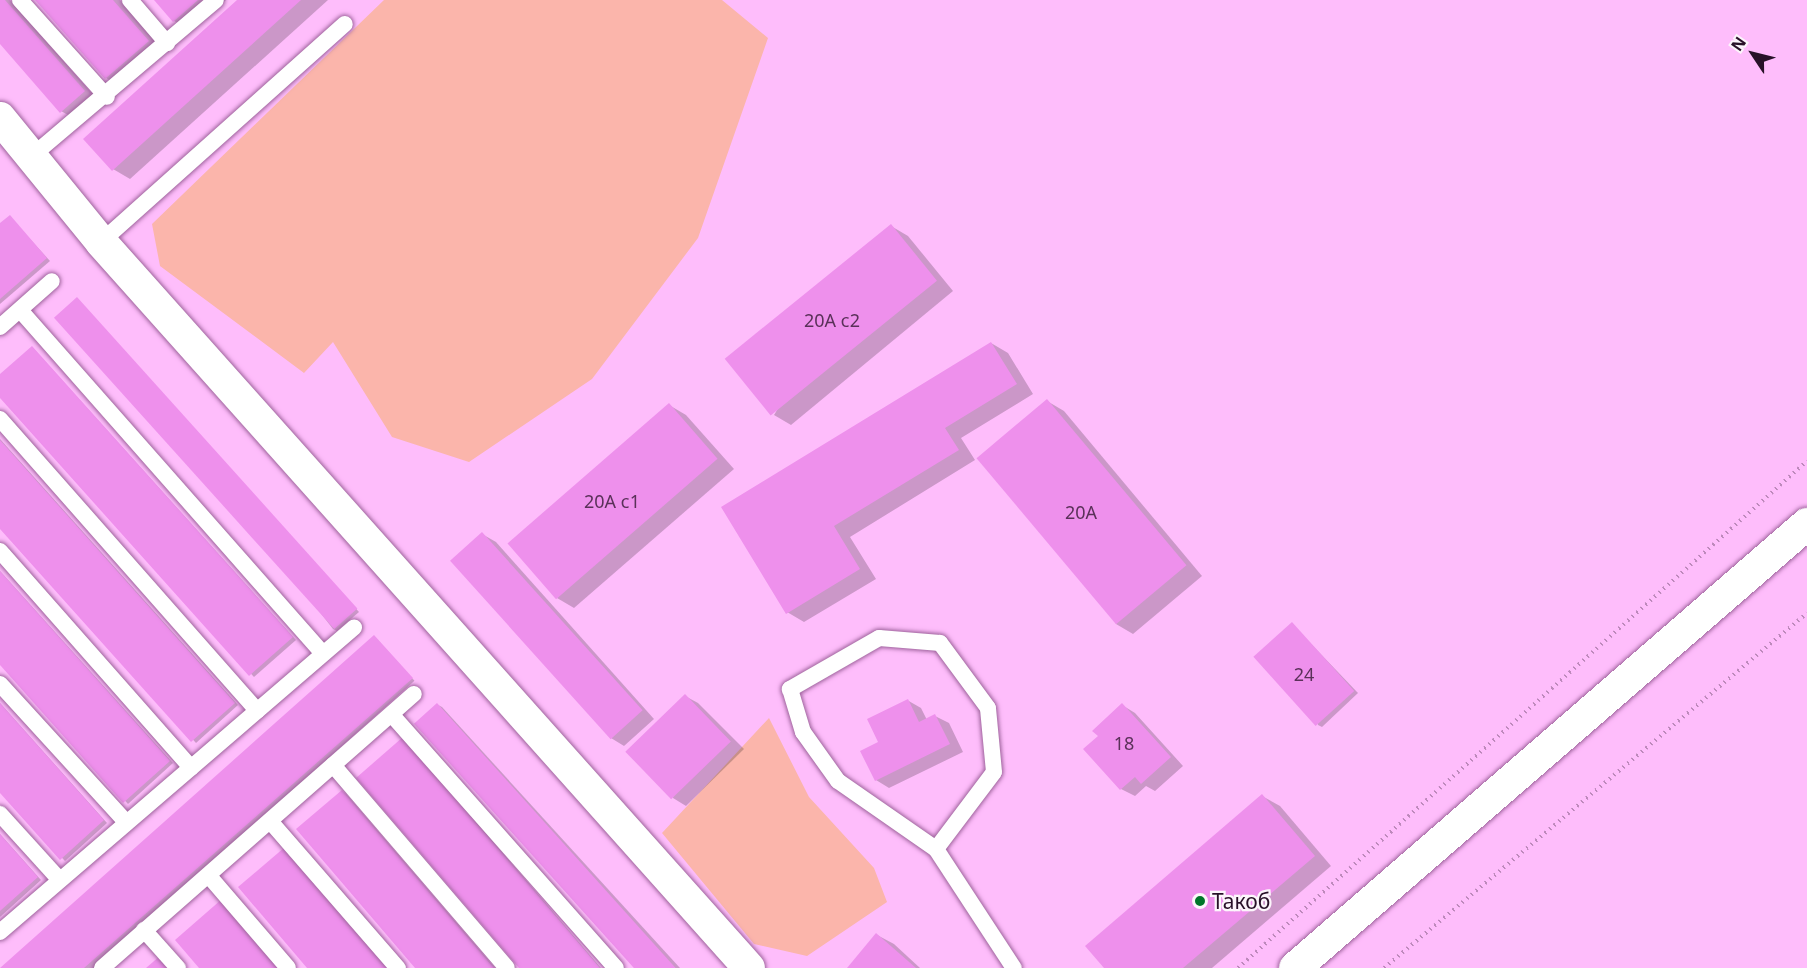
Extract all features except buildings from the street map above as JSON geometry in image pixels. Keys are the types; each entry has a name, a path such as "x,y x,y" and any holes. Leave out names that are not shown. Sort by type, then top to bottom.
{"street":[{"path":"0,118 101,242 749,968"},
{"path":"1295,968 1807,524"}],"lane":[{"path":"20,0 106,97"},
{"path":"130,0 167,43"},
{"path":"32,156 106,97 216,0"},
{"path":"101,242 345,24"},
{"path":"0,327 52,281"},
{"path":"20,309 323,654"},
{"path":"0,419 257,711"},
{"path":"0,551 191,768"},
{"path":"0,932 354,627"},
{"path":"936,849 994,772 988,708 940,643 879,638 790,689 803,732 838,781 936,849 1014,968"},
{"path":"0,684 126,822"},
{"path":"102,968 414,694"},
{"path":"392,715 616,968"},
{"path":"333,765 507,968"},
{"path":"0,814 59,879"},
{"path":"270,821 398,968"},
{"path":"209,876 288,968"},
{"path":"144,930 178,968"}],"path":[{"path":"1238,968 1807,461"},
{"path":"1384,968 1807,613"}],"shaded area":[{"path":"384,0 722,0 768,38 698,238 592,379 469,462 392,437 333,342 304,373 160,266 152,224"},
{"path":"769,718 809,797 874,868 887,902 807,956 754,944 662,833"}],"place":[{"name":"Такоб","path":"1200,901"}]}
